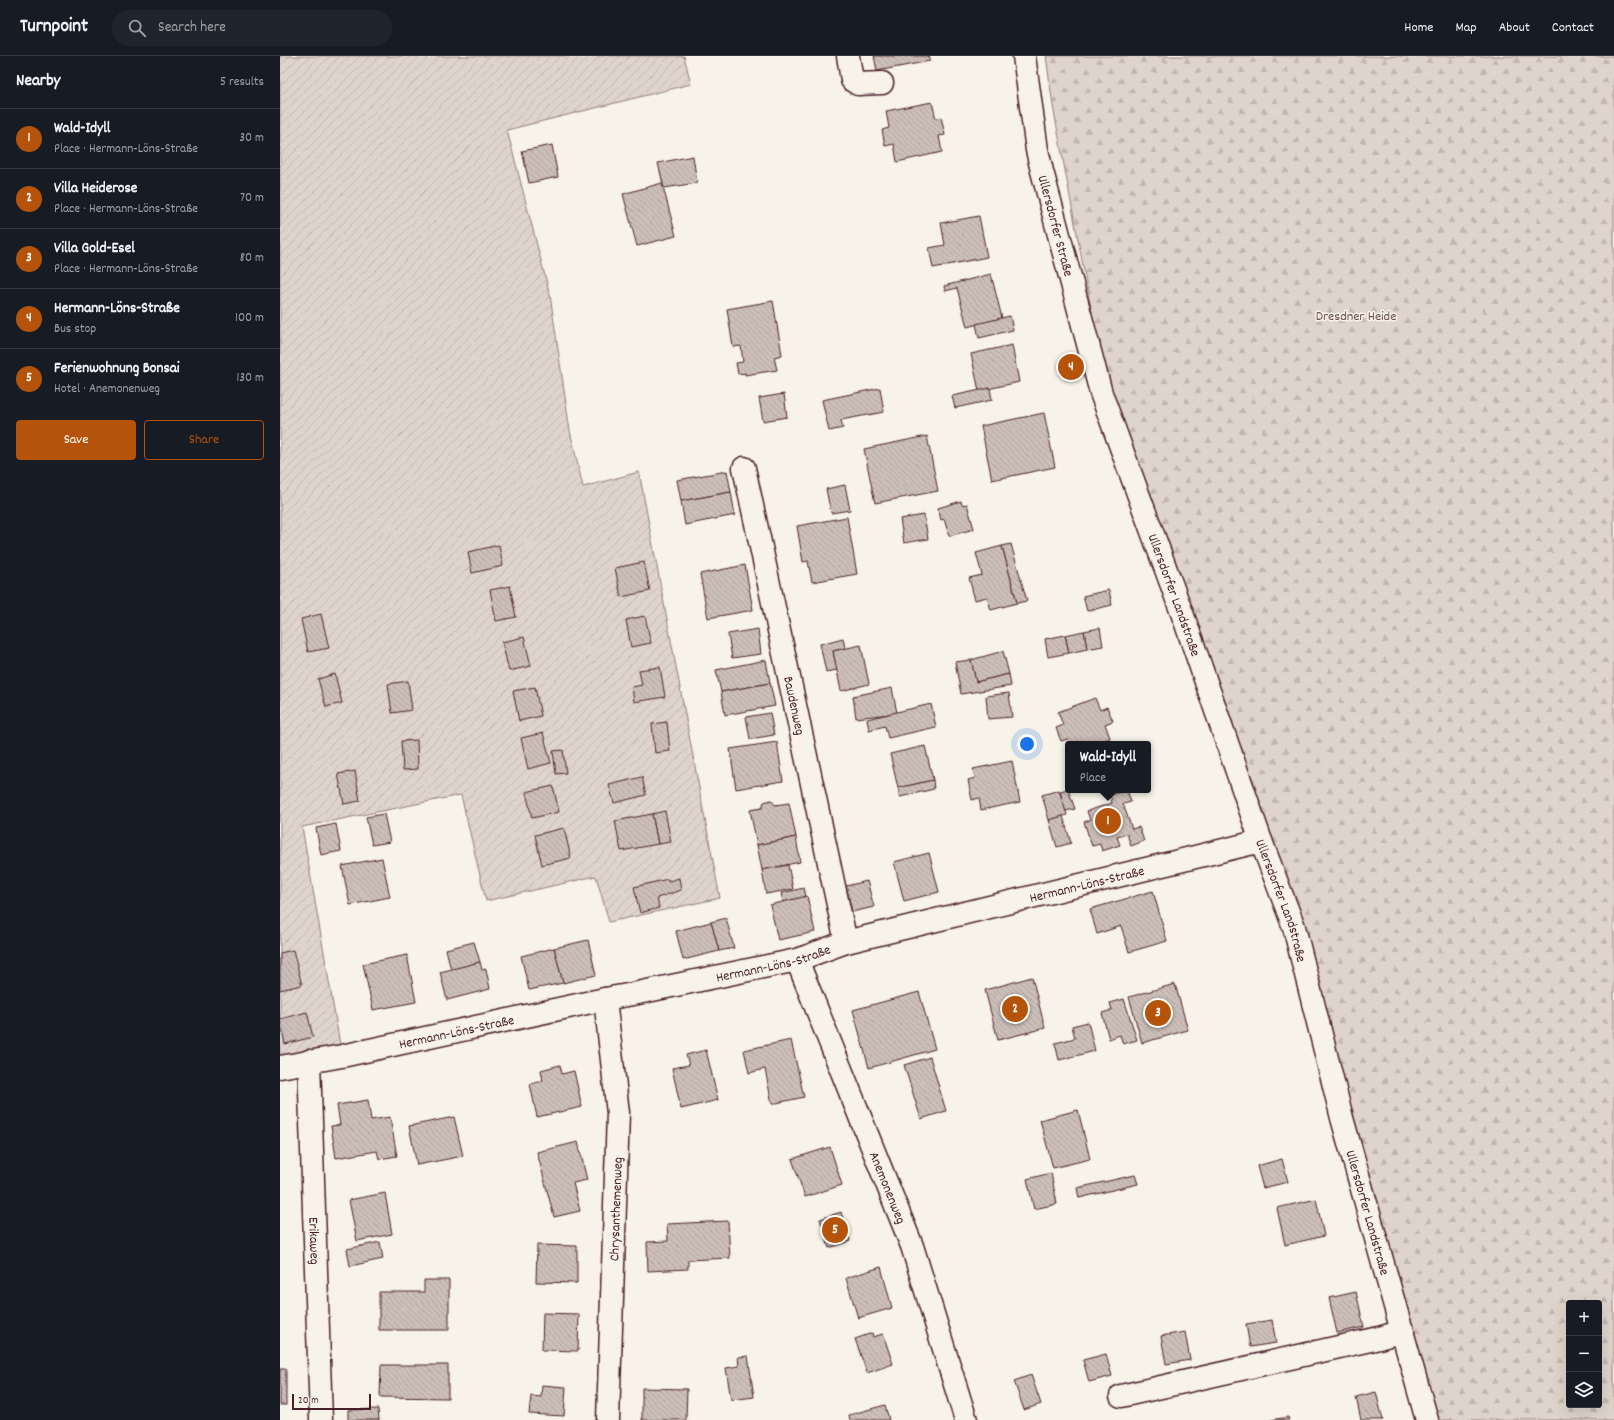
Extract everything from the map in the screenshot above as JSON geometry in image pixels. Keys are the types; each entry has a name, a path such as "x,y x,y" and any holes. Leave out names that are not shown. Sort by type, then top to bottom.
{"street":[{"path":"848,56 852,80 858,84 882,83"},
{"name":"Ullersdorfer Straße","path":"1024,56 1042,171 1101,393"},
{"name":"Ullersdorfer Landstraße","path":"1101,393 1186,624 1261,841 1294,927 1342,1118 1427,1420"},
{"name":"Baudenweg","path":"744,468 846,942"},
{"name":"Hermann-Löns-Straße","path":"280,1067 797,960 846,942 1261,841"},
{"name":"Anemonenweg","path":"797,960 912,1246 966,1420"},
{"name":"Chrysanthemenweg","path":"605,999 618,1113 608,1420"},
{"name":"Erikaweg","path":"309,1062 321,1420"},
{"path":"1121,1396 1403,1332"}],"green space":[{"path":"280,56 684,56 691,84 507,130 550,295 570,431 583,487 639,472 720,898 609,922 596,876 486,901 461,795 302,827 342,1056 280,1067"},
{"name":"Dresdner Heide","path":"1046,56 1614,56 1614,1420 1427,1420 1294,927 1104,378 1053,106"}],"building":[{"path":"874,56 929,56 930,61 877,71"},
{"path":"932,102 936,119 941,117 945,135 939,136 942,152 897,162 894,144 885,146 882,130 889,128 886,111"},
{"path":"552,145 558,177 529,183 522,151"},
{"path":"693,156 697,183 664,188 658,163"},
{"path":"662,183 676,236 637,246 623,194"},
{"path":"979,216 987,257 933,268 929,248 945,245 941,223"},
{"path":"991,274 1002,318 967,327 957,288 945,291 944,286"},
{"path":"773,301 782,355 774,357 777,370 745,375 745,373 738,374 736,363 743,362 741,346 733,347 727,309"},
{"path":"1010,316 1013,330 979,338 976,324"},
{"path":"1012,345 1019,382 979,391 971,354"},
{"path":"880,388 884,412 841,420 843,428 829,431 822,400"},
{"path":"990,388 992,400 955,408 952,396"},
{"path":"784,394 787,417 763,421 759,398"},
{"path":"1044,413 1055,467 992,480 981,426"},
{"path":"927,436 938,491 875,503 864,449"},
{"path":"727,471 731,492 681,501 677,480"},
{"path":"845,485 850,510 831,513 826,489"},
{"path":"731,492 735,515 685,525 681,501"},
{"path":"961,501 962,505 967,504 974,529 949,536 944,519 941,520 938,508"},
{"path":"924,515 928,539 904,543 900,519"},
{"path":"847,517 857,574 812,582 808,561 803,562 797,526"},
{"path":"1011,544 1027,601 1017,603 1002,546"},
{"path":"499,545 503,566 472,573 468,552"},
{"path":"1002,546 1017,603 991,610 987,597 975,600 969,578 982,575 976,553"},
{"path":"644,562 650,591 621,597 615,568"},
{"path":"745,565 753,610 708,618 700,574"},
{"path":"510,586 516,617 496,621 490,590"},
{"path":"1109,590 1112,605 1087,611 1083,596"},
{"path":"321,614 329,648 308,652 301,619"},
{"path":"645,616 651,643 631,647 626,620"},
{"path":"1100,628 1103,646 1087,649 1084,631"},
{"path":"758,629 761,654 732,658 728,634"},
{"path":"1084,631 1087,649 1069,653 1065,635"},
{"path":"1065,635 1069,653 1048,657 1045,639"},
{"path":"524,637 531,666 509,671 502,642"},
{"path":"843,638 845,648 833,651 837,670 826,672 820,644"},
{"path":"861,645 869,684 841,691 833,651"},
{"path":"1003,651 1009,674 976,682 971,660"},
{"path":"766,660 770,683 721,692 716,670"},
{"path":"971,660 976,682 1009,674 1011,686 961,694 955,662"},
{"path":"660,667 665,697 634,702 632,687 642,685 639,670"},
{"path":"335,674 342,703 326,707 318,679"},
{"path":"408,681 412,710 392,713 388,684"},
{"path":"770,683 775,706 725,715 721,692"},
{"path":"535,687 541,716 519,721 513,691"},
{"path":"892,688 897,713 856,718 853,696"},
{"path":"1009,693 1012,717 988,719 986,696"},
{"path":"1095,698 1100,710 1107,707 1113,721 1105,724 1110,738 1102,741 1069,741 1068,739 1061,741 1056,728 1063,725 1058,712"},
{"path":"931,704 936,727 888,738 885,726 869,730 867,719"},
{"path":"770,713 774,735 750,739 746,717"},
{"path":"667,722 670,751 655,753 652,724"},
{"path":"543,733 551,763 528,769 521,738"},
{"path":"417,740 418,769 403,770 401,741"},
{"path":"777,742 783,781 736,789 730,749"},
{"path":"925,746 933,780 898,788 890,754"},
{"path":"563,750 566,773 556,774 553,751"},
{"path":"1012,761 1020,802 981,810 979,798 972,800 968,780 975,778 973,769"},
{"path":"355,771 360,801 344,804 338,774"},
{"path":"642,777 646,795 614,803 609,785"},
{"path":"933,780 934,789 900,797 898,788"},
{"path":"553,786 559,812 532,818 526,792"},
{"path":"1059,790 1067,815 1049,820 1042,795"},
{"path":"1065,790 1065,793 1069,793 1075,809 1065,811 1060,791"},
{"path":"1117,793 1128,793 1131,802 1123,804 1132,829 1139,827 1144,841 1131,846 1127,834 1117,837 1120,845 1102,851 1100,844 1092,846 1084,822 1090,820 1087,811 1112,803 1110,795"},
{"path":"771,800 775,805 789,803 796,837 757,845 750,810 762,808 764,802"},
{"path":"665,811 671,842 658,844 652,814"},
{"path":"384,814 390,842 372,845 366,817"},
{"path":"652,814 658,844 621,851 615,821"},
{"path":"1063,816 1071,843 1057,847 1049,820"},
{"path":"336,824 341,851 321,855 316,828"},
{"path":"564,828 571,858 542,865 535,835"},
{"path":"796,837 800,862 762,870 757,845"},
{"path":"929,853 939,892 904,901 894,862"},
{"path":"382,858 390,897 350,905 342,866"},
{"path":"788,865 793,889 766,894 762,870"},
{"path":"679,878 681,890 657,898 659,908 640,913 634,887"},
{"path":"867,881 874,907 852,912 846,886"},
{"path":"804,888 806,897 783,902 781,893"},
{"path":"1153,891 1167,941 1129,952 1121,926 1097,934 1090,909"},
{"path":"807,896 815,932 778,940 770,905"},
{"path":"726,918 734,948 719,951 711,922"},
{"path":"711,922 719,951 683,960 676,931"},
{"path":"588,940 596,975 563,983 554,948"},
{"path":"474,942 480,962 451,970 446,949"},
{"path":"554,948 563,983 529,990 521,956"},
{"path":"293,950 302,985 280,990 280,953"},
{"path":"407,955 416,1002 373,1010 363,964"},
{"path":"480,962 482,970 486,969 490,989 447,1000 440,972"},
{"path":"1032,977 1045,1028 998,1040 985,990"},
{"path":"1175,984 1188,1030 1142,1043 1129,997"},
{"path":"919,992 935,1049 869,1068 853,1010"},
{"path":"1124,999 1137,1040 1123,1044 1120,1035 1109,1039 1102,1013 1112,1010 1110,1003"},
{"path":"307,1012 313,1037 285,1044 280,1019"},
{"path":"1088,1022 1095,1051 1059,1060 1055,1043 1075,1038 1072,1026"},
{"path":"791,1040 804,1097 772,1104 765,1069 749,1073 744,1050"},
{"path":"706,1050 718,1100 681,1109 672,1068 689,1065 686,1055"},
{"path":"930,1057 946,1111 921,1119 904,1065"},
{"path":"560,1065 562,1074 574,1071 582,1107 537,1117 530,1084 543,1081 541,1070"},
{"path":"368,1100 371,1120 390,1117 397,1156 379,1159 377,1151 336,1158 331,1126 340,1125 337,1105"},
{"path":"1078,1110 1090,1159 1053,1168 1040,1120"},
{"path":"454,1117 463,1156 417,1165 409,1126"},
{"path":"578,1142 587,1180 573,1183 580,1211 554,1217 537,1152"},
{"path":"830,1147 842,1185 805,1197 792,1159"},
{"path":"1282,1159 1288,1182 1263,1188 1257,1166"},
{"path":"1051,1173 1057,1204 1034,1209 1027,1179"},
{"path":"1135,1175 1138,1184 1079,1198 1077,1188"},
{"path":"385,1193 392,1234 357,1241 349,1200"},
{"path":"1316,1199 1324,1236 1285,1245 1277,1208"},
{"path":"841,1212 850,1241 829,1248 820,1219"},
{"path":"728,1221 730,1258 688,1260 688,1269 648,1271 647,1242 668,1241 667,1224"},
{"path":"380,1242 383,1259 350,1266 347,1249"},
{"path":"537,1245 577,1246 577,1283 536,1282"},
{"path":"881,1267 892,1308 858,1318 846,1278"},
{"path":"424,1280 449,1280 449,1330 379,1330 379,1292 424,1292"},
{"path":"1356,1292 1364,1327 1337,1333 1329,1298"},
{"path":"543,1313 579,1314 578,1351 542,1350"},
{"path":"1272,1320 1276,1343 1250,1347 1246,1324"},
{"path":"1185,1332 1190,1360 1166,1364 1161,1336"},
{"path":"872,1333 873,1337 883,1334 893,1364 867,1373 855,1339"},
{"path":"1106,1354 1112,1376 1089,1382 1083,1360"},
{"path":"748,1356 754,1397 731,1400 726,1368 739,1366 738,1357"},
{"path":"381,1365 448,1365 448,1398 380,1397"},
{"path":"280,1369 286,1369 286,1405 280,1405"},
{"path":"1031,1375 1041,1404 1024,1410 1014,1381"},
{"path":"542,1385 566,1387 564,1416 529,1414 531,1396 541,1397"},
{"path":"642,1388 687,1389 686,1420 642,1420"},
{"path":"1376,1392 1383,1420 1361,1420 1356,1397"},
{"path":"885,1405 889,1420 850,1420 849,1415"},
{"path":"378,1409 379,1420 348,1420 348,1410"},
{"path":"1288,1417 1289,1420 1271,1420"}],"place":[{"name":"Hermann-Löns-Straße","path":"1071,367"},
{"name":"Wald-Idyll","path":"1108,821"},
{"name":"Villa Heiderose","path":"1015,1009"},
{"name":"Villa Gold-Esel","path":"1158,1013"},
{"name":"Ferienwohnung Bonsai","path":"835,1230"}]}
